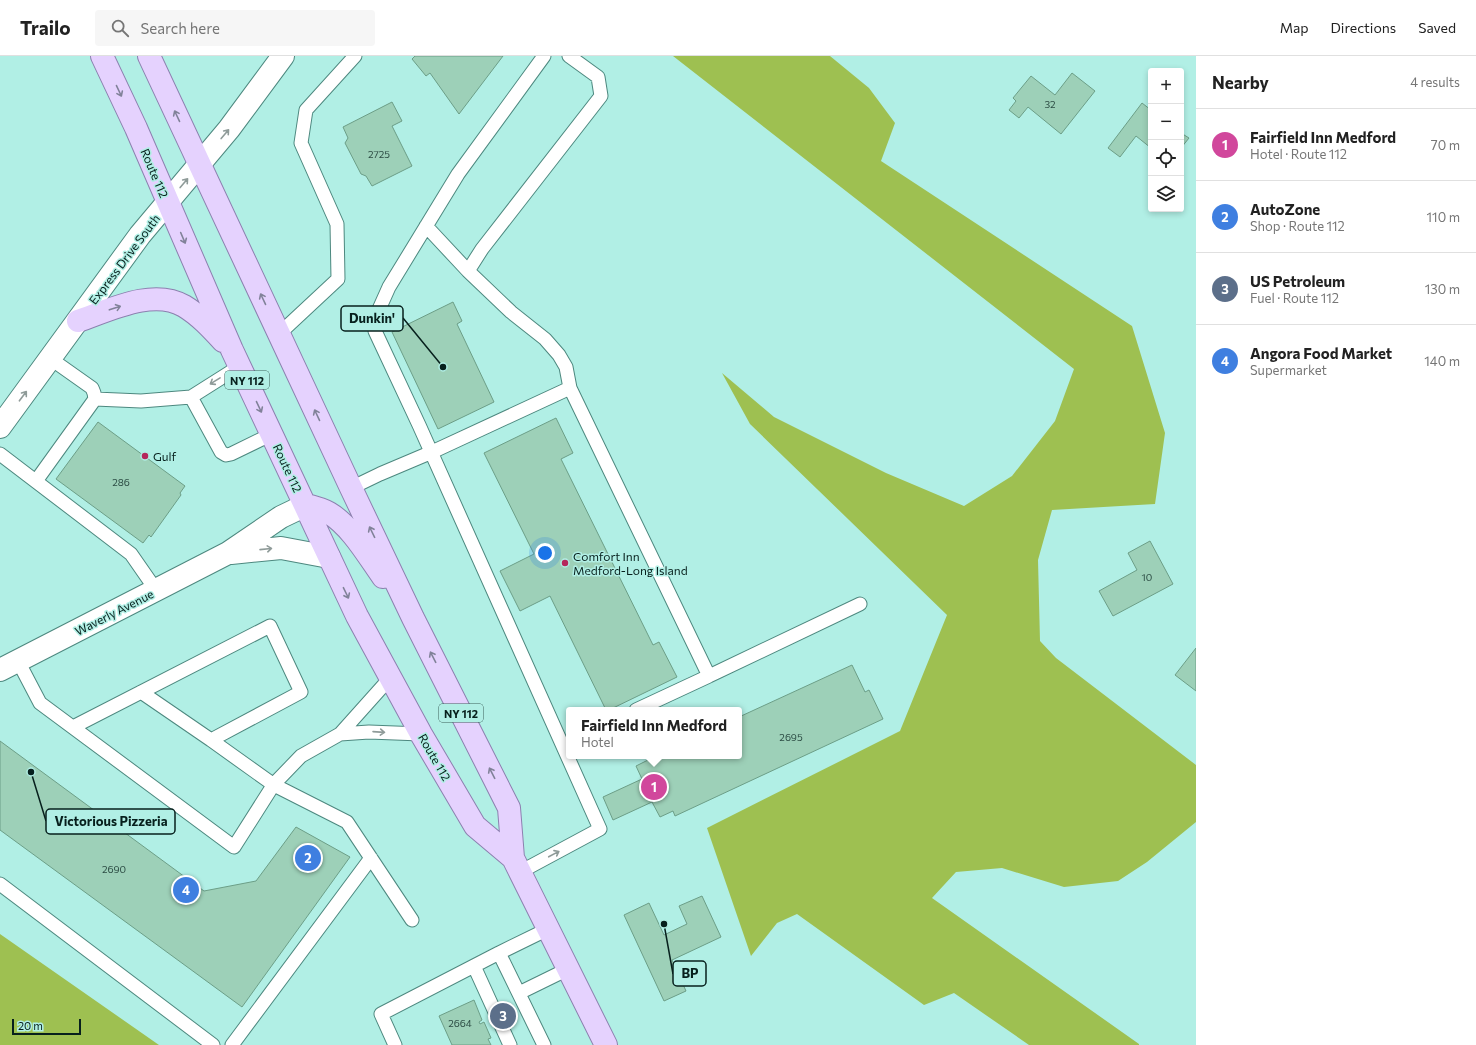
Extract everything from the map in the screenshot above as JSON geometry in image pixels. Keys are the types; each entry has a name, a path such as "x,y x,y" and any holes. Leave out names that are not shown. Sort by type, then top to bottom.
{"main road":[{"name":"Route 112","path":"102,56 136,128 236,358 357,616 421,734 475,826 516,865"},
{"name":"Route 112","path":"149,56 413,618 509,808 516,865 606,1045"},
{"name":"Express Drive South","path":"0,428 140,235 229,129 284,56"},
{"path":"78,321 139,301 154,298 164,299 184,306 196,314 236,358"},
{"path":"306,505 317,507 328,512 343,525 413,618"},
{"name":"Waverly Avenue","path":"9,665 228,553 281,517 306,505"},
{"name":"Waverly Avenue","path":"228,553 281,548 329,558"}],"lane":[{"path":"279,334 338,279 337,224 301,143 306,110 355,56"},
{"path":"544,56 458,174 426,226 389,287 376,316 375,332 566,743"},
{"path":"468,270 482,249 601,96 598,77 569,56"},
{"path":"426,226 511,312 545,339 559,355 566,367 570,388 708,676"},
{"path":"95,399 140,401 191,396 236,358"},
{"path":"36,481 95,399 92,388 51,359"},
{"path":"351,488 570,388"},
{"path":"191,396 221,452 226,455 232,454 272,434"},
{"path":"0,454 131,554 156,590"},
{"path":"642,707 860,604"},
{"path":"73,727 270,626 301,692 211,740"},
{"path":"9,665 40,703 234,847 274,785 301,756 340,734 391,677"},
{"path":"141,692 274,785 347,822 412,920"},
{"path":"340,734 369,732 421,734"},
{"path":"516,865 600,829 572,759"},
{"path":"232,1045 371,858"},
{"path":"0,884 213,1045"},
{"path":"395,1045 381,1014 548,929"},
{"path":"499,953 544,1045"},
{"path":"474,966 510,1045"},
{"path":"519,993 568,969"}],"green space":[{"path":"673,56 830,56 869,88 895,123 881,161 1132,326 1165,433 1155,504 1052,510 1038,560 1040,641 1056,658 1196,765 1196,822 1147,862 1118,881 1064,887 1002,868 956,872 932,898 1139,1045 1029,1045 954,993 924,1005 797,914 777,923 751,956 707,828 900,731 947,615 750,424 722,373 774,417 886,473 964,506 1012,476 1055,421 1074,369"},
{"path":"0,934 159,1045 0,1045"}],"building":[{"path":"415,56 503,56 459,114 430,73 426,76 412,59"},
{"path":"1072,73 1095,91 1061,134 1028,107 1019,118 1009,110 1016,101 1013,98 1031,76 1055,95"},
{"path":"392,102 402,121 392,126 412,166 372,186 366,176 361,174 345,143 348,138 343,127"},
{"path":"1142,103 1148,108 1148,146 1136,136 1120,157 1108,148"},
{"path":"1184,135 1189,138 1184,144"},
{"path":"453,302 462,321 457,324 494,402 438,429 392,332"},
{"name":"Comfort Inn Medford-Long Island","path":"556,418 573,453 561,459 653,645 659,642 677,677 615,707 605,707 550,596 520,611 500,571 534,554 484,453"},
{"path":"98,422 185,486 180,493 181,495 151,537 149,535 143,543 56,479"},
{"path":"1150,541 1173,584 1113,616 1099,591 1137,570 1128,553"},
{"path":"1196,648 1196,691 1175,675"},
{"path":"852,665 865,692 869,690 883,719 675,816 673,811 660,817 652,802 613,820 603,797 642,779 636,766 650,759 742,759 742,716"},
{"path":"0,741 204,891 256,881 296,827 350,857 242,1007 0,830"},
{"path":"702,896 721,937 672,960 686,991 664,1001 624,915 649,903 664,935 687,924 679,906"},
{"path":"474,1000 482,1020 479,1022 480,1024 484,1022 491,1038 488,1039 491,1045 452,1045 439,1016"}],"place":[{"name":"Dunkin'","path":"443,367"},
{"name":"Gulf","path":"145,456"},
{"name":"Comfort Inn Medford-Long Island","path":"565,563"},
{"name":"Victorious Pizzeria","path":"31,772"},
{"name":"Fairfield Inn Medford","path":"654,787"},
{"name":"AutoZone","path":"308,858"},
{"name":"Angora Food Market","path":"186,890"},
{"name":"BP","path":"664,924"},
{"name":"US Petroleum","path":"503,1016"}]}
